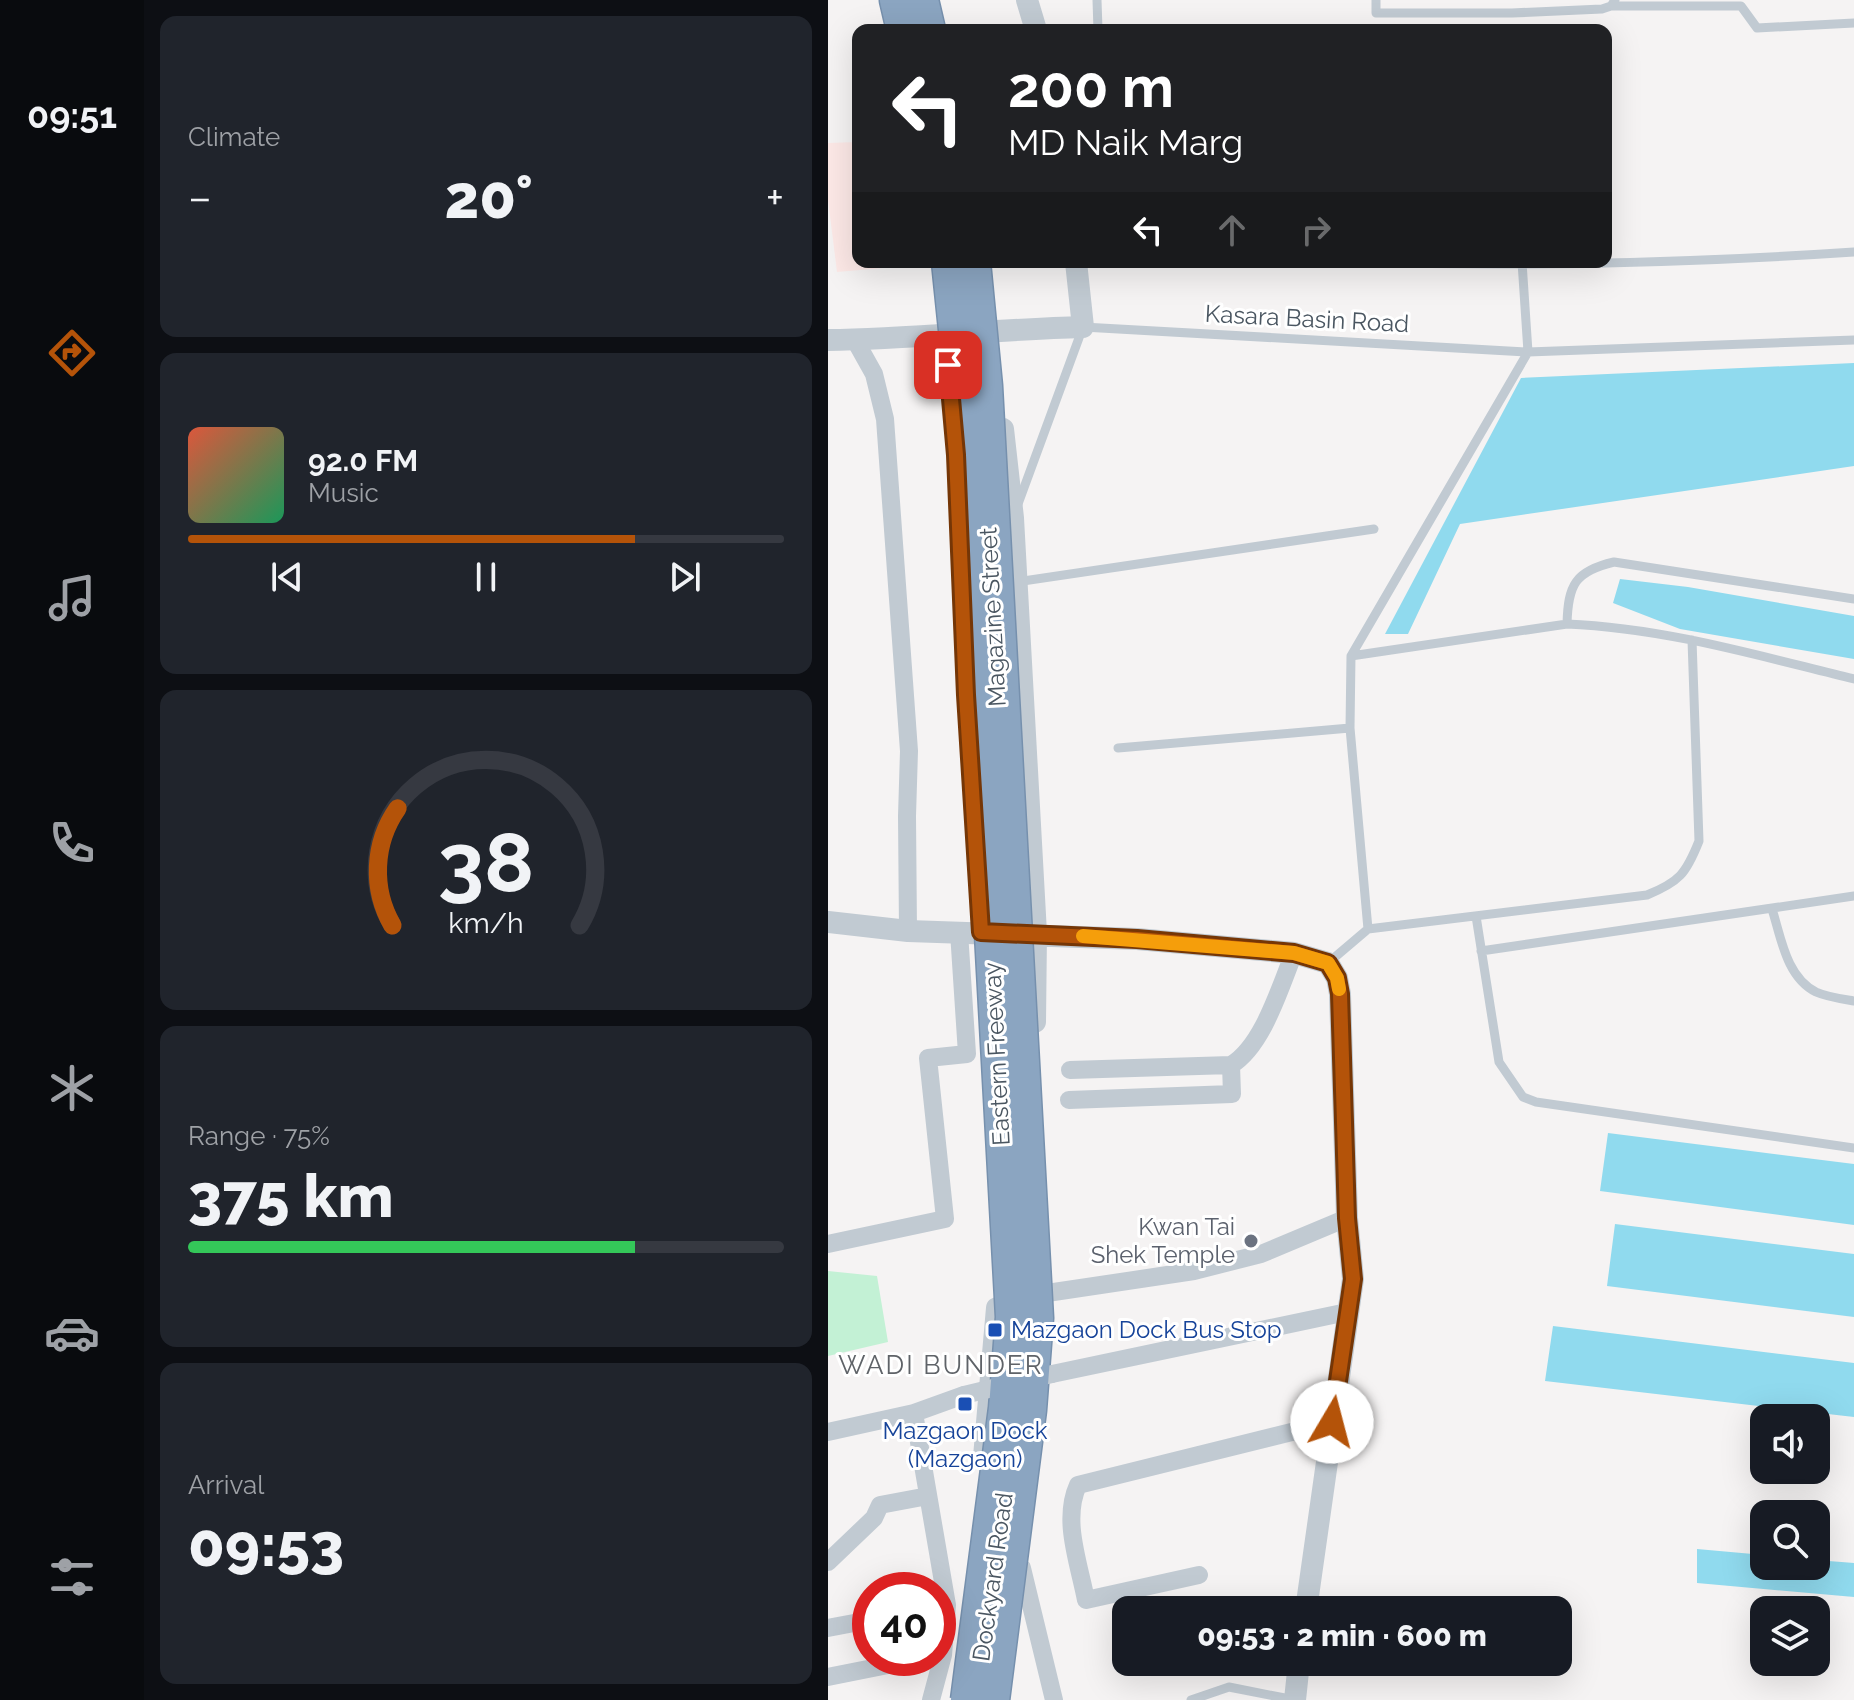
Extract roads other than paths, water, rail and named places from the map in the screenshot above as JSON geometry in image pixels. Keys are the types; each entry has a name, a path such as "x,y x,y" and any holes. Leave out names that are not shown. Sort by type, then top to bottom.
{"highway":[{"path":"896,0 902,24"},
{"path":"922,0 928,24"},
{"name":"Eastern Freeway","path":"949,268 961,388 1012,1317 1005,1408 967,1700"},
{"name":"Eastern Freeway","path":"975,268 986,386 1037,1318 1030,1410 993,1700"}],"street":[{"path":"886,0 893,24"},
{"path":"932,0 938,24"},
{"path":"1027,0 1034,24"},
{"name":"Magazine Street","path":"939,268 956,455 966,695 970,932"},
{"path":"985,268 1013,518"},
{"name":"Magazine Street","path":"1077,268 1083,327"},
{"path":"828,340 992,329 1083,327"},
{"path":"855,340 874,374 885,419 909,751 908,931"},
{"name":"Magazine Street","path":"1013,518 1036,933"},
{"path":"828,922 908,931 1036,933 1137,939 1294,953 1328,963 1337,978 1340,994 1347,1218 1353,1279 1308,1596"},
{"path":"828,1244 945,1219 928,1058 967,1054 970,932"},
{"name":"Dockyard Road","path":"951,1700 982,1486 999,1284 970,932"},
{"name":"Dockyard Road","path":"1003,1700 1046,1377 1047,1293 1035,1087 1036,933"},
{"path":"1070,1070 1231,1065 1244,1058 1268,1017 1294,953"},
{"path":"1069,1100 1232,1094 1231,1065"},
{"path":"1047,1293 1194,1271 1261,1254 1347,1218"},
{"path":"828,1432 914,1413 964,1395 1347,1312"},
{"path":"989,1392 1046,1377"},
{"path":"914,1413 938,1572"},
{"path":"1199,1575 1086,1600 1070,1515 1078,1485 1332,1422"},
{"path":"982,1486 1022,1568 1054,1700"},
{"path":"828,1562 874,1518 880,1505 928,1496"},
{"path":"828,1628 852,1623"},
{"path":"828,1677 852,1672"},
{"path":"931,1700 936,1676"},
{"path":"1295,1700 1298,1676"}],"lane":[{"path":"1097,0 1098,24"},
{"path":"1376,0 1376,13 1512,13 1602,9 1613,3 1741,6 1757,28 1854,23"},
{"path":"1612,262 1718,261 1854,252"},
{"path":"1368,929 1350,728 1351,656 1528,352 1523,268"},
{"name":"Kasara Basin Road","path":"1083,327 1528,352 1854,340"},
{"name":"Magazine Street","path":"1013,518 1083,327"},
{"path":"1016,582 1374,529"},
{"path":"1567,624 1568,603 1574,583 1590,568 1614,562 1854,599"},
{"path":"1351,656 1567,624 1625,627 1854,679"},
{"path":"1328,963 1368,929 1647,895 1670,885 1688,869 1699,841 1692,640"},
{"path":"1118,748 1350,728"},
{"path":"1481,951 1854,896"},
{"path":"1772,909 1787,959 1798,977 1815,992 1854,1001"},
{"path":"1476,916 1499,1062 1523,1097 1536,1102 1854,1148"},
{"path":"1191,1700 1227,1688 1247,1689 1295,1700"},
{"path":"1247,1689 1252,1700"}],"water":[{"path":"1854,363 1854,466 1460,524 1408,634 1385,634 1521,378"},
{"path":"1620,579 1688,587 1854,616 1854,659 1680,629 1613,603"},
{"path":"1608,1133 1854,1164 1854,1225 1600,1191"},
{"path":"1615,1224 1854,1254 1854,1317 1607,1286"},
{"path":"1553,1326 1854,1363 1854,1417 1830,1414 1830,1404 1750,1405 1545,1381"},
{"path":"1697,1549 1750,1554 1750,1580 1830,1580 1830,1561 1854,1563 1854,1597 1697,1583"}],"place":[{"name":"Kwan Tai Shek Temple","path":"1251,1241"},
{"name":"Mazgaon Dock Bus Stop","path":"995,1330"},
{"name":"Mazgaon Dock (Mazgaon)","path":"965,1404"}],"district":[{"name":"WADI BUNDER","path":"941,1365"}]}
